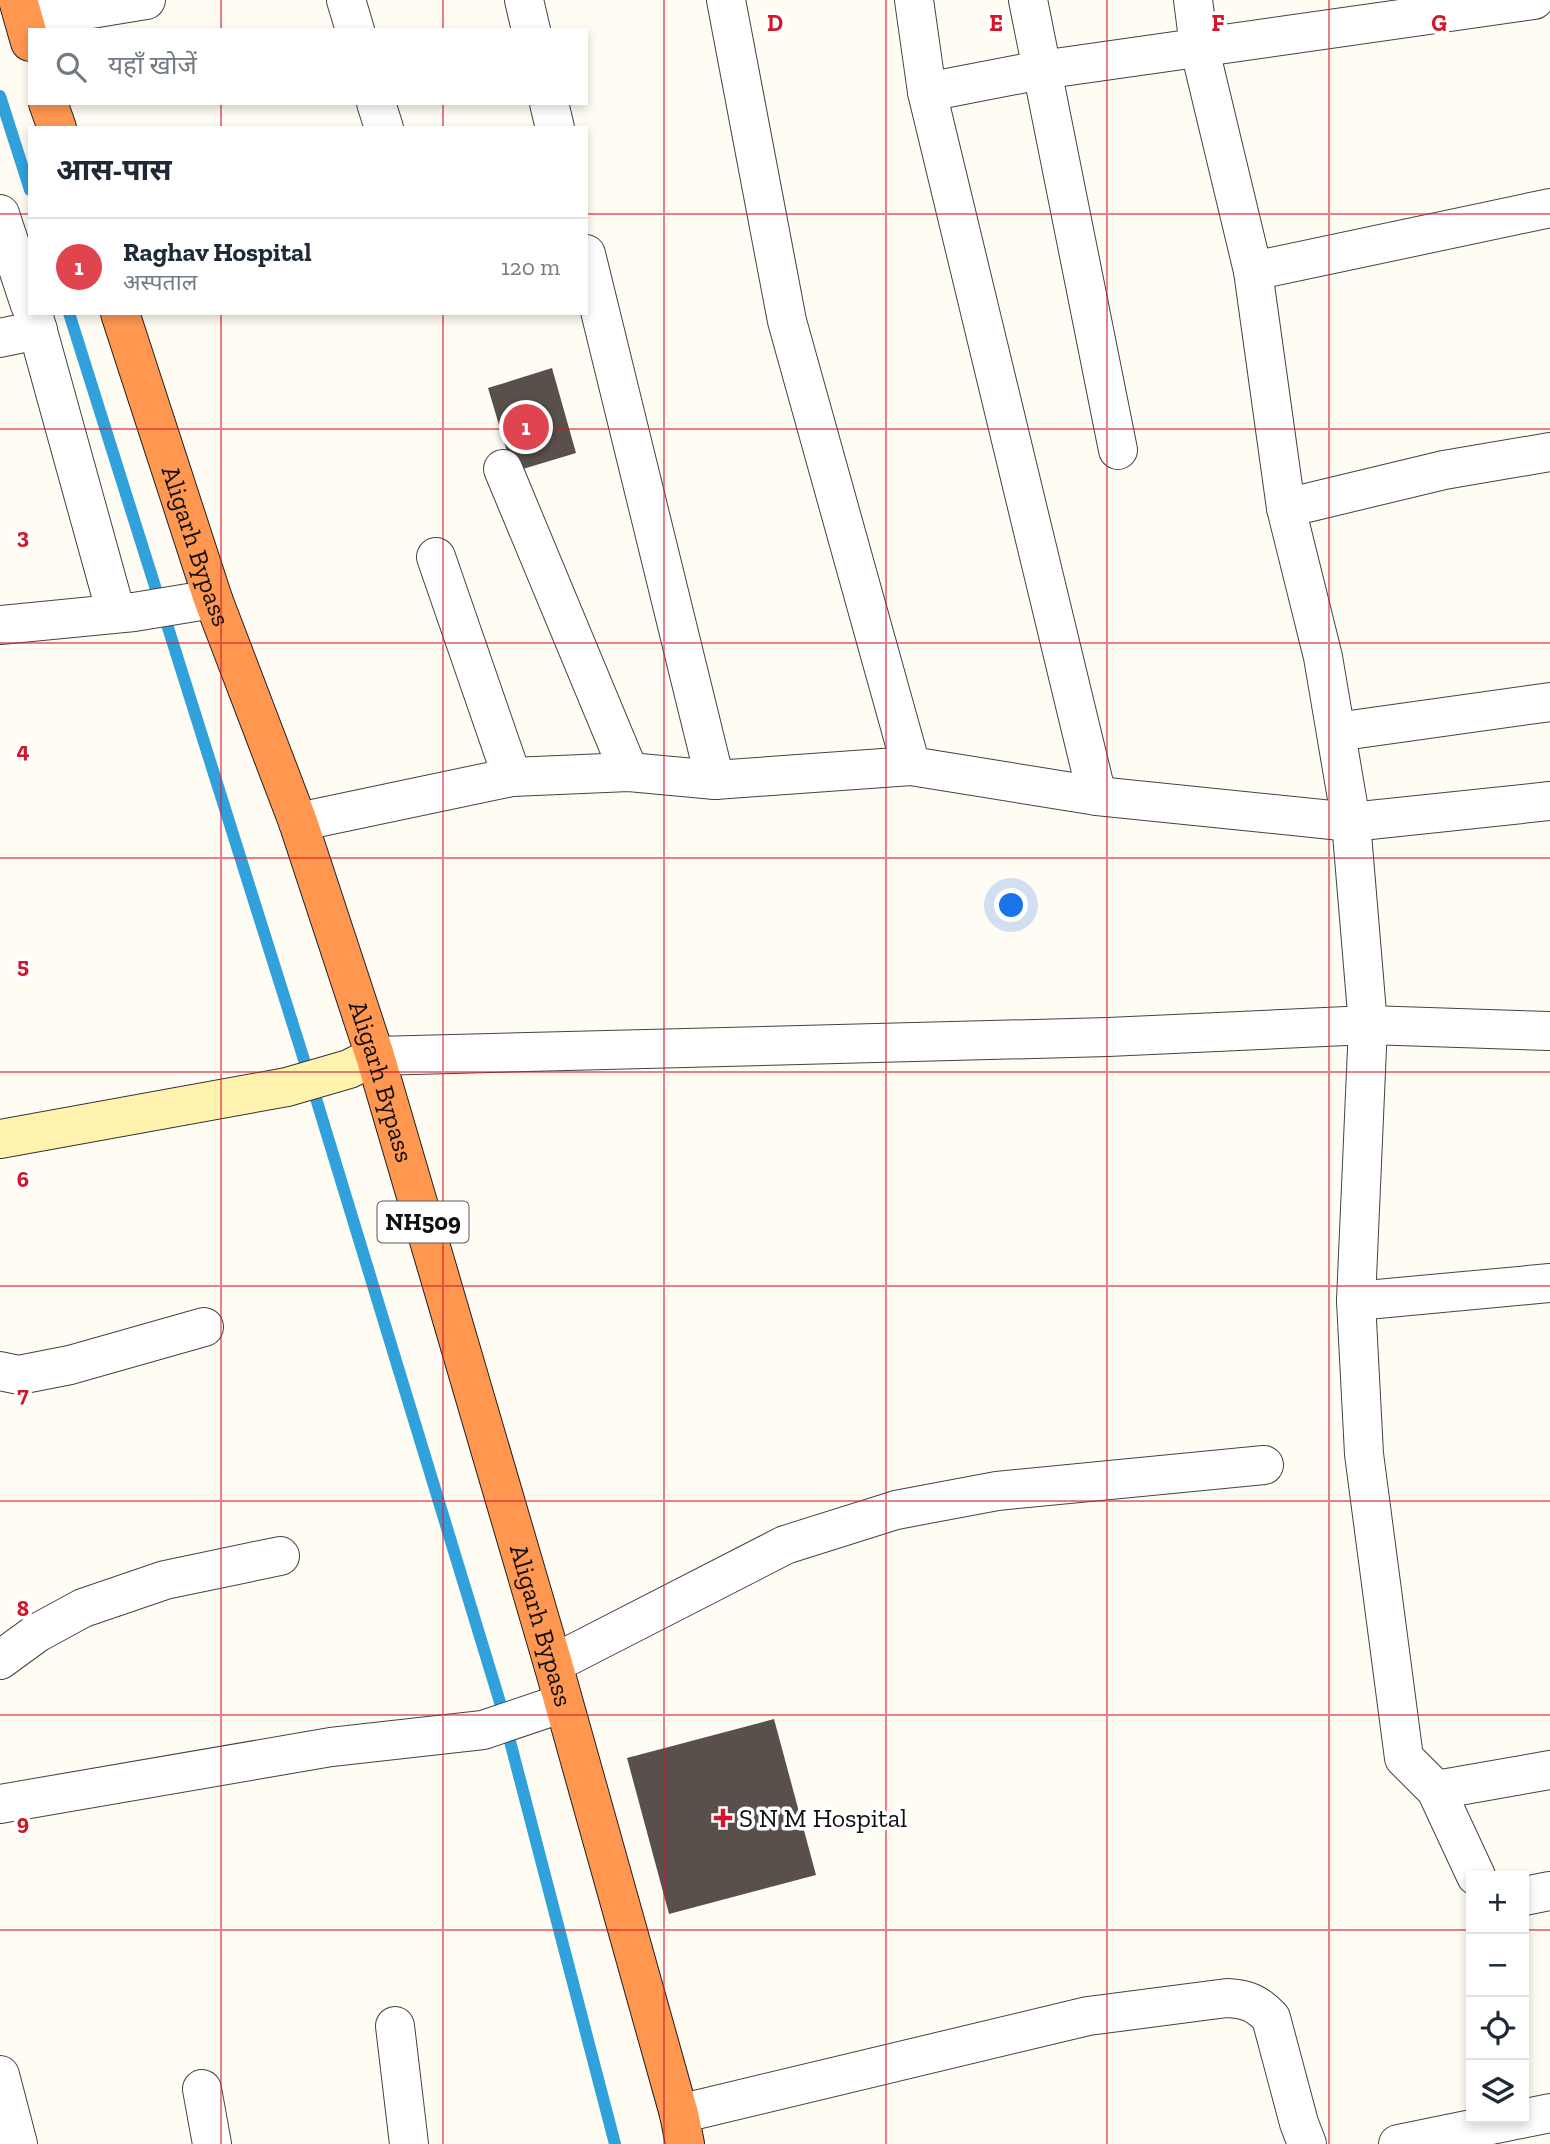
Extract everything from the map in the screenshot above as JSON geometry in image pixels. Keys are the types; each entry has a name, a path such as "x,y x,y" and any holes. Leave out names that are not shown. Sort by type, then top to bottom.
{"highway":[{"path":"49,105 56,126"},
{"name":"Aligarh Bypass","path":"121,315 198,602 298,822 362,1063 553,1664 549,1708 682,2129"}],"street":[{"path":"24,21 146,0"},
{"path":"346,0 354,28"},
{"path":"524,0 531,28"},
{"path":"726,0 787,321 911,766"},
{"path":"914,0 927,92 1097,796"},
{"path":"1028,0 1118,450"},
{"path":"1194,0 1199,47 1253,271 1286,508 1323,657 1351,822 1368,1026 1356,1301 1364,1454 1404,1758 1436,1790 1474,1871"},
{"path":"927,92 1041,70 1534,0"},
{"path":"377,105 383,126"},
{"path":"549,105 555,126"},
{"path":"1253,271 1550,208"},
{"path":"0,216 28,301"},
{"path":"588,262 715,780"},
{"path":"0,338 33,316 125,613"},
{"path":"1286,508 1444,470 1550,452"},
{"path":"503,469 629,772"},
{"path":"436,558 512,777"},
{"path":"0,625 125,613 198,602"},
{"path":"1336,732 1550,702"},
{"path":"298,822 512,777 629,772 715,780 911,766 1097,796 1351,822 1550,801"},
{"path":"0,1139 286,1087 362,1063 1368,1026 1550,1031"},
{"path":"1356,1301 1550,1283"},
{"path":"0,1371 19,1375 70,1365 204,1326"},
{"path":"553,1664 785,1545 896,1510 997,1491 1264,1465"},
{"path":"0,1660 37,1633 83,1608 165,1580 280,1556"},
{"path":"0,1804 331,1747 483,1730 549,1708"},
{"path":"1436,1790 1550,1770"},
{"path":"1529,1895 1550,1891"},
{"path":"682,2129 1088,2016 1184,2003 1246,1999 1259,2005 1271,2018 1307,2144"},
{"path":"395,2026 409,2144"},
{"path":"0,2075 18,2144"},
{"path":"202,2089 212,2144"},
{"path":"1398,2144 1550,2113"}],"building":[{"path":"552,368 576,453 513,472 488,388"},
{"path":"774,1719 816,1875 669,1914 627,1758"}],"waterway":[{"path":"0,96 28,184"},
{"path":"70,315 311,1082 499,1699 615,2144"}],"place":[{"name":"Raghav Hospital","path":"526,427"},
{"name":"S N M Hospital","path":"723,1818"}]}
